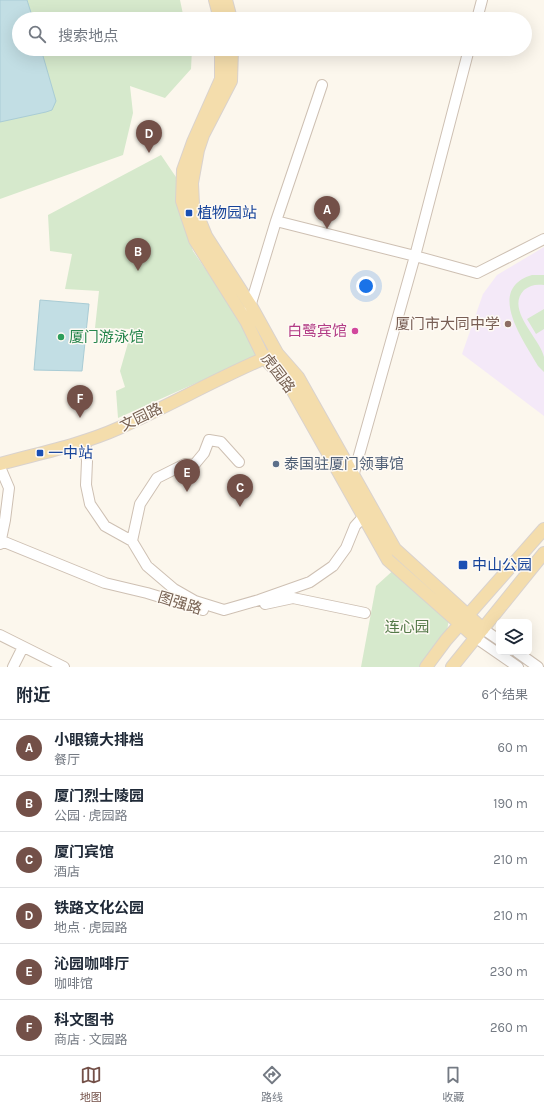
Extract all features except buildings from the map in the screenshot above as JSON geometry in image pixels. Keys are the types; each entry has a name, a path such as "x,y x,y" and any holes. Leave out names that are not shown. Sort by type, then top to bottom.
{"main road":[{"path":"215,0 218,12"},
{"path":"226,0 229,12"},
{"name":"虎园路","path":"221,56 220,79 193,142 183,170 182,201 196,240 246,320 264,358 289,384 388,560 461,625 480,633"},
{"name":"虎园路","path":"232,56 231,81 203,135 198,150 192,183 193,204 206,236 250,306 277,353 298,376 353,477 395,549 469,616 480,633"},
{"name":"文园路","path":"0,465 86,441 118,428 231,372 277,353"},
{"path":"426,667 446,640 469,616 519,556 544,530"},
{"path":"452,667 544,553"}],"street":[{"path":"479,12 482,0"},
{"path":"349,491 415,256 467,56"},
{"path":"246,320 276,221 322,85"},
{"path":"276,221 477,273 544,239"},
{"path":"132,540 140,504 156,478 185,464 194,465 204,452 209,440 221,442 239,462"},
{"path":"86,441 88,461 86,485 90,504 105,526 132,540 147,566 174,589 195,601 224,610 259,600 310,582 333,566 346,548 355,526 364,516"},
{"path":"0,465 9,488 1,543"},
{"name":"图强路","path":"1,543 105,584 147,593 215,614 230,614 279,600 294,598 365,613"},
{"path":"480,633 496,639"},
{"path":"480,633 518,667"},
{"path":"0,635 64,667"},
{"path":"13,667 23,647"},
{"path":"521,655 538,667"}],"shaded area":[{"name":"厦门市大同中学","path":"544,247 544,416 462,354 483,294 497,275"}],"green space":[{"path":"0,0 180,0 183,12 12,12 12,56 192,56 191,69 165,98 130,86 133,113 123,155 0,199"},
{"path":"161,155 178,180 182,218 193,251 263,353 118,418 116,391 125,387 120,371 132,329 95,328 99,291 65,289 72,254 50,251 48,215"},
{"path":"532,275 544,275 544,285 533,285 524,290 519,298 519,306 525,324 541,349 544,357 544,372 538,366 518,330 512,316 510,303 511,292 518,282"},
{"path":"544,309 544,329 536,334 527,319"},
{"name":"连心园","path":"398,566 450,613 445,643 422,667 361,667 376,586"}],"water":[{"path":"0,0 27,0 31,12 12,12 12,56 43,56 56,101 52,110 0,122"},
{"name":"厦门游泳馆","path":"40,300 89,304 82,371 34,370"}],"place":[{"name":"铁路文化公园","path":"149,153"},
{"name":"植物园站","path":"189,213"},
{"name":"小眼镜大排档","path":"327,229"},
{"name":"厦门烈士陵园","path":"138,271"},
{"name":"厦门市大同中学","path":"508,324"},
{"name":"白鹭宾馆","path":"355,331"},
{"name":"厦门游泳馆","path":"61,337"},
{"name":"科文图书","path":"80,418"},
{"name":"一中站","path":"40,453"},
{"name":"泰国驻厦门领事馆","path":"276,464"},
{"name":"沁园咖啡厅","path":"187,492"},
{"name":"厦门宾馆","path":"240,507"},
{"name":"中山公园","path":"463,565"}]}
